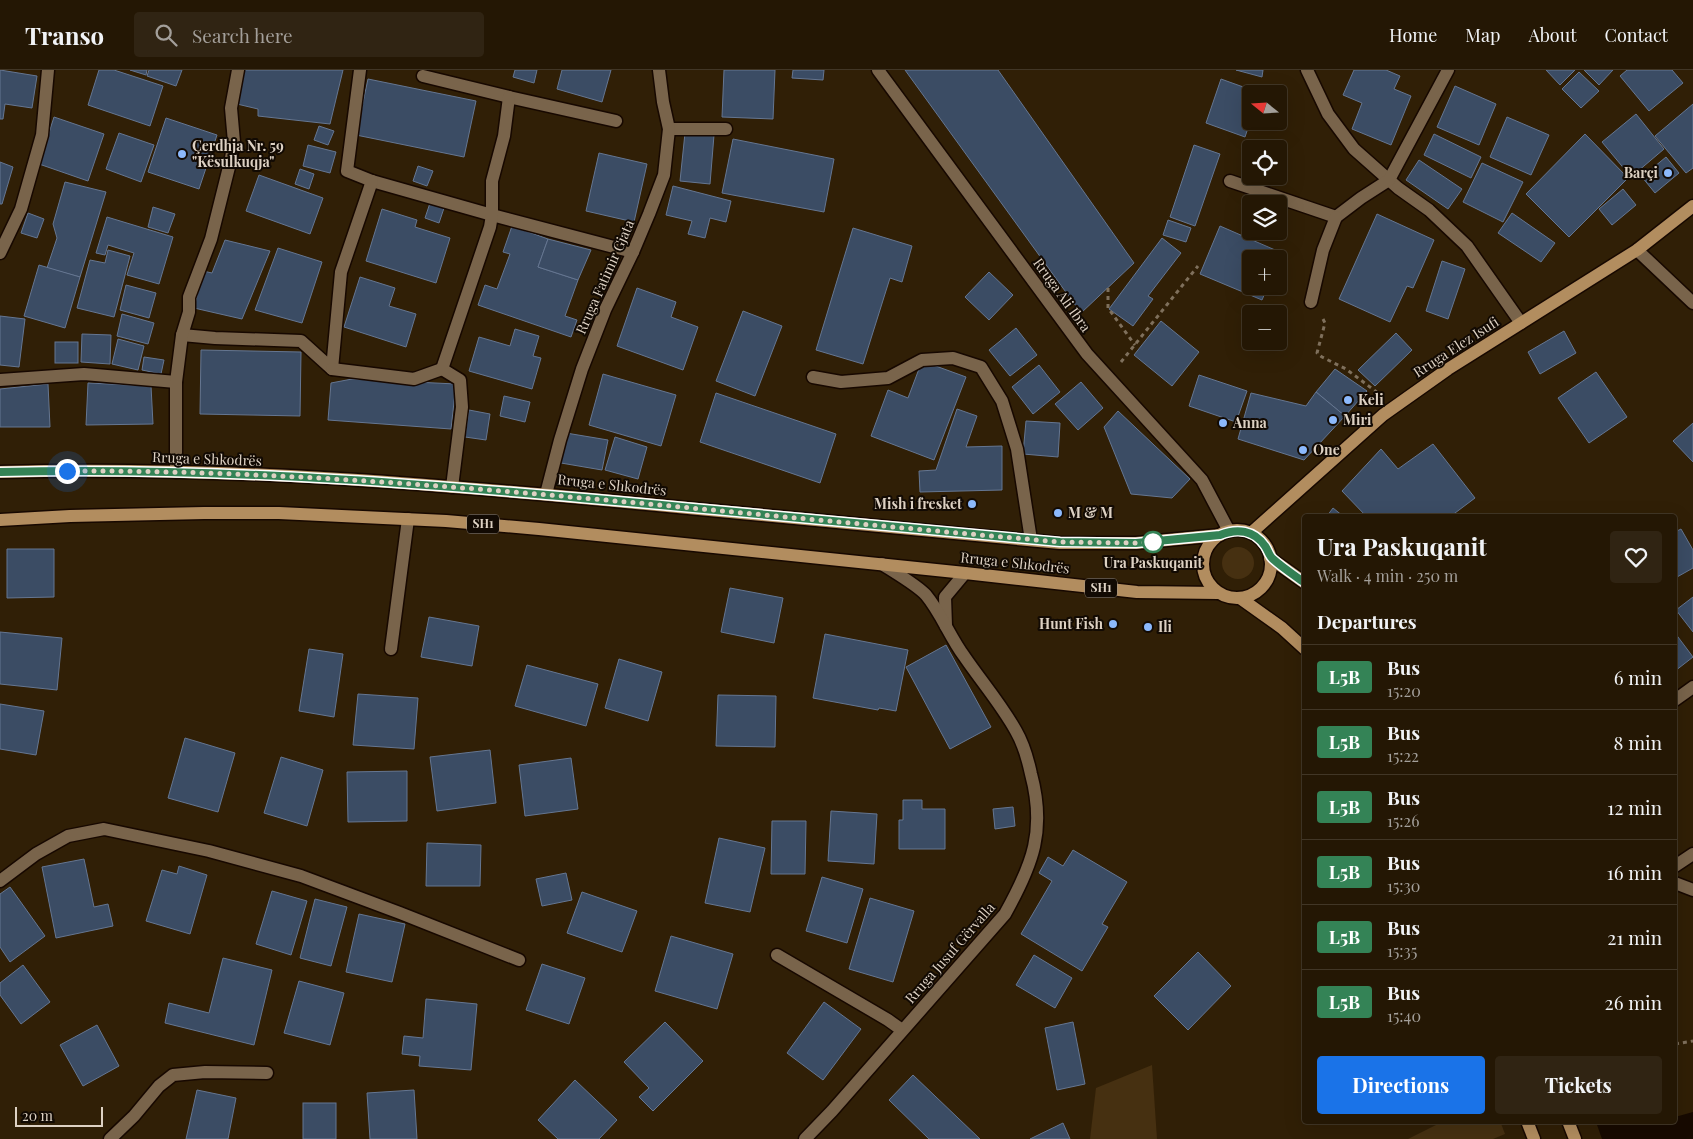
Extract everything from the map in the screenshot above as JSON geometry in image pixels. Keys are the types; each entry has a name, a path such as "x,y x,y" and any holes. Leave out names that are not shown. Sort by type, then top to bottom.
{"main road":[{"name":"Rruga Elez Isufi","path":"1251,533 1383,415 1448,369 1637,250 1693,206"},
{"name":"Rruga e Shkodrës","path":"0,472 176,472 452,487 1060,542 1136,543 1224,533"},
{"name":"Rruga e Shkodrës","path":"0,520 204,513 288,513 408,519 539,529 1137,592 1218,593"},
{"path":"1218,593 1210,585 1203,563 1206,552 1211,542 1224,533 1240,530 1251,533 1260,539 1270,558 1268,579 1252,595 1240,598"},
{"path":"1270,558 1302,581"},
{"name":"SH1","path":"1218,593 1240,598 1282,628 1302,646"},
{"path":"1528,1124 1534,1139"},
{"path":"1569,1124 1575,1139"}],"street":[{"path":"0,253 21,208 42,135 48,70"},
{"path":"176,472 176,382 182,335 189,312 189,297 211,239 230,163 234,142 231,108 238,70"},
{"path":"360,70 347,171 372,181 492,215 633,252"},
{"name":"Rruga Fatimir Gjata","path":"546,494 582,369 605,310 633,252 664,175 669,129 659,70"},
{"name":"Rruga Ali Ibra","path":"878,70 1082,346 1108,378 1202,480 1224,533"},
{"path":"1307,70 1328,114 1354,149 1388,180 1429,210 1467,246 1521,323"},
{"path":"1311,302 1323,250 1336,217 1388,180 1448,70"},
{"path":"423,76 616,121"},
{"path":"442,369 490,227 492,182 504,136 510,97"},
{"path":"669,129 726,129"},
{"path":"332,369 341,272 372,181"},
{"path":"1230,181 1336,217"},
{"path":"1637,250 1693,302"},
{"path":"182,335 301,341 332,369 414,379 442,369"},
{"path":"814,378 841,382 888,378 922,360 954,358 981,367 1002,401 1017,449 1031,540"},
{"path":"442,369 460,380 462,408 452,487"},
{"path":"0,380 84,374 176,382"},
{"path":"391,649 408,519"},
{"name":"Rruga Jusuf Gërvalla","path":"805,1139 832,1111 1005,914 1020,888 1036,844 1037,795 1030,766 1017,733 997,701 963,655 925,594 882,564"},
{"name":"Rruga Jusuf Gërvalla","path":"946,626 945,597 965,573"},
{"path":"1677,699 1693,687"},
{"path":"0,881 36,854 68,836 104,829 209,851 301,876 519,960"},
{"path":"1677,865 1693,854"},
{"path":"1677,884 1693,890"},
{"path":"778,955 902,1030"},
{"path":"110,1139 134,1116 159,1086 173,1075 205,1072 267,1073"}],"path":[{"path":"1108,378 1198,266"},
{"path":"1108,288 1108,308 1135,345"},
{"path":"1325,323 1317,353 1346,369 1378,393"},
{"path":"1677,1044 1693,1041"}],"shaded area":[{"path":"1238,547 1244,548 1249,552 1253,557 1253,569 1249,574 1244,578 1238,579 1232,578 1227,574 1223,569 1222,563 1223,557 1227,552 1232,548"},
{"path":"1152,1065 1157,1139 1090,1139 1096,1088"},
{"path":"1693,1112 1693,1139 1602,1139 1597,1124 1677,1124 1677,1116"},
{"path":"1438,1124 1501,1124 1505,1134 1493,1139 1408,1139"}],"building":[{"path":"0,70 37,76 32,108 5,104 3,119 0,119"},
{"path":"99,70 114,70 163,86 150,126 88,105"},
{"path":"130,70 147,70 146,75"},
{"path":"149,70 182,70 176,86 147,76"},
{"path":"243,70 343,70 330,124 258,116 258,109 237,104"},
{"path":"515,70 537,70 534,83 513,77"},
{"path":"562,70 611,70 602,102 557,89"},
{"path":"724,70 775,70 773,119 722,117"},
{"path":"793,70 824,70 823,80 792,78"},
{"path":"905,70 998,70 1134,263 1081,313"},
{"path":"1236,70 1263,70 1262,77"},
{"path":"1354,70 1386,70 1400,76 1394,89 1411,96 1391,145 1352,129 1362,103 1343,95"},
{"path":"1546,70 1575,70 1560,85"},
{"path":"1584,70 1613,70 1599,85"},
{"path":"1627,70 1672,70 1683,83 1649,111 1620,76"},
{"path":"1579,72 1599,91 1581,108 1562,89"},
{"path":"368,79 476,101 464,157 356,135"},
{"path":"1221,79 1242,87 1242,130 1247,130 1245,137 1206,123"},
{"path":"1455,86 1496,104 1479,145 1437,127"},
{"path":"1693,104 1693,168 1686,173 1655,136"},
{"path":"1636,114 1664,149 1631,177 1602,142"},
{"path":"54,117 104,134 88,181 39,164"},
{"path":"1507,117 1549,135 1531,175 1490,157"},
{"name":"Çerdhja Nr. 59 \"Kësulkuqja\"","path":"166,118 217,135 199,189 148,172"},
{"path":"319,126 334,131 328,145 314,140"},
{"path":"119,133 154,145 141,182 106,169"},
{"path":"685,133 714,135 710,184 680,181"},
{"path":"1434,134 1481,157 1471,178 1424,155"},
{"path":"1585,134 1628,178 1569,237 1526,194"},
{"path":"733,139 834,159 824,212 722,193"},
{"path":"308,145 336,152 330,173 303,166"},
{"path":"1194,145 1220,154 1195,226 1170,217"},
{"path":"599,153 647,164 634,222 586,211"},
{"path":"1666,157 1679,173 1655,193 1642,177"},
{"path":"1419,160 1462,189 1448,209 1406,180"},
{"path":"0,162 13,167 2,204 0,204"},
{"path":"1482,163 1523,182 1503,222 1463,202"},
{"path":"418,166 433,171 427,186 413,181"},
{"path":"300,169 314,174 309,189 295,184"},
{"path":"259,175 323,198 310,234 246,211"},
{"path":"65,182 106,192 80,277 47,268 57,238 53,224"},
{"path":"673,186 731,201 726,222 710,218 705,238 688,234 692,221 666,215"},
{"path":"1623,189 1636,205 1612,225 1599,209"},
{"path":"430,203 444,208 439,223 425,218"},
{"path":"153,207 175,214 168,233 148,227"},
{"path":"382,209 417,220 415,227 450,238 436,283 366,261"},
{"path":"28,213 44,219 37,238 21,233"},
{"path":"1512,213 1555,243 1541,262 1498,233"},
{"path":"1377,214 1434,240 1413,288 1407,286 1390,322 1339,299"},
{"path":"107,217 173,237 159,284 127,275 134,253 108,245 105,255 96,253"},
{"path":"1168,220 1191,228 1186,242 1163,235"},
{"path":"512,226 548,239 538,267 578,280 565,316 577,320 571,337 478,305 485,285 497,289 510,254 503,252"},
{"path":"1220,226 1242,236 1242,240 1252,240 1275,250 1242,250 1242,292 1200,274"},
{"path":"853,228 912,246 902,282 890,278 863,364 816,350"},
{"path":"1162,238 1181,253 1148,296 1153,299 1133,326 1109,309"},
{"path":"548,239 591,250 578,280 538,267"},
{"path":"225,240 270,251 242,319 194,308 203,271 212,273"},
{"path":"278,248 322,262 302,323 255,310"},
{"path":"108,250 130,256 114,317 77,308 90,260 105,263"},
{"path":"1442,261 1465,269 1448,319 1426,311"},
{"path":"39,265 80,277 65,328 24,316"},
{"path":"989,272 1013,295 989,320 965,297"},
{"path":"360,277 395,288 389,306 416,314 406,347 344,327"},
{"path":"126,285 156,293 149,318 120,310"},
{"path":"637,288 676,302 671,317 698,327 683,370 617,346"},
{"path":"1250,295 1264,295 1262,300"},
{"path":"743,311 782,326 755,396 716,381"},
{"path":"122,314 154,323 148,344 117,336"},
{"path":"0,316 25,319 19,367 0,365"},
{"path":"1161,321 1199,352 1172,386 1134,355"},
{"path":"1016,328 1037,355 1010,376 989,350"},
{"path":"515,329 539,336 533,356 541,358 532,389 469,371 479,337 510,346"},
{"path":"1564,331 1576,353 1540,374 1528,352"},
{"path":"1396,333 1412,350 1375,386 1358,370"},
{"path":"82,334 111,335 110,364 81,362"},
{"path":"118,339 144,346 138,370 112,364"},
{"path":"55,342 78,342 78,363 55,363"},
{"path":"201,350 301,352 300,416 200,414"},
{"path":"144,357 164,360 161,374 142,370"},
{"path":"922,361 966,377 934,460 871,436 888,390 908,398"},
{"path":"1039,365 1060,392 1033,414 1012,387"},
{"path":"1335,369 1367,391 1345,416 1316,392"},
{"path":"1596,372 1627,417 1589,443 1558,398"},
{"path":"603,374 676,395 661,446 589,425"},
{"path":"1199,375 1247,391 1236,422 1189,406"},
{"path":"352,379 456,384 451,429 328,420 331,383"},
{"path":"1081,382 1103,408 1078,430 1055,404"},
{"path":"88,383 151,386 153,424 86,425"},
{"path":"48,384 50,427 0,427 0,389"},
{"path":"1316,392 1345,416 1304,460 1238,439 1251,393 1306,406"},
{"path":"716,393 836,434 820,483 700,442"},
{"path":"504,396 530,402 525,422 500,416"},
{"path":"957,409 977,416 966,447 1002,446 1002,490 920,492 919,471 936,470"},
{"path":"469,410 490,414 486,440 465,437"},
{"path":"1118,411 1190,479 1172,498 1131,494 1104,427"},
{"path":"1026,421 1060,423 1058,457 1023,454"},
{"path":"1693,423 1693,462 1673,441"},
{"path":"566,433 608,440 602,470 561,463"},
{"path":"615,437 647,447 638,479 605,470"},
{"path":"1433,444 1475,498 1454,514 1364,514 1342,491 1381,449 1398,469"},
{"path":"1333,508 1340,514 1328,514"},
{"path":"1681,529 1693,550 1693,568 1677,577 1677,531"},
{"path":"7,549 54,549 54,597 7,598"},
{"path":"730,588 783,598 774,643 721,632"},
{"path":"1693,597 1693,632 1677,611 1677,609"},
{"path":"429,617 479,626 472,666 421,657"},
{"path":"0,632 62,638 57,690 0,684"},
{"path":"825,634 908,650 896,711 879,708 878,710 813,698"},
{"path":"1677,636 1693,657 1677,669"},
{"path":"946,645 991,727 950,749 906,667"},
{"path":"309,649 343,654 334,717 299,711"},
{"path":"619,659 662,672 648,721 605,708"},
{"path":"527,665 598,684 586,726 515,706"},
{"path":"358,694 418,698 414,749 353,745"},
{"path":"718,695 776,696 775,747 716,746"},
{"path":"0,704 44,711 36,755 0,749"},
{"path":"185,738 235,753 218,812 168,798"},
{"path":"490,750 496,803 437,811 430,757"},
{"path":"281,757 323,770 307,826 264,813"},
{"path":"571,758 578,809 525,816 519,765"},
{"path":"407,771 407,821 348,822 347,772"},
{"path":"903,800 922,800 922,809 945,809 945,849 899,849 899,820 903,820"},
{"path":"1013,807 1015,826 995,829 993,809"},
{"path":"831,811 877,814 874,864 828,861"},
{"path":"772,821 806,821 805,874 771,874"},
{"path":"719,838 765,848 750,912 705,903"},
{"path":"427,843 481,845 480,886 426,886"},
{"path":"1073,850 1127,882 1102,924 1108,927 1082,971 1021,934 1052,881 1039,873 1048,857 1063,866"},
{"path":"84,859 94,907 108,904 113,926 56,938 42,867"},
{"path":"179,866 207,875 190,934 146,921 162,870 177,874"},
{"path":"566,873 572,900 542,906 536,879"},
{"path":"822,877 863,889 847,943 806,931"},
{"path":"10,887 45,936 10,962 0,947 0,894"},
{"path":"272,891 307,901 291,955 256,944"},
{"path":"582,892 637,911 622,952 567,933"},
{"path":"870,898 914,911 893,982 849,969"},
{"path":"315,899 347,907 331,966 300,958"},
{"path":"359,914 405,924 392,982 346,972"},
{"path":"671,936 733,954 717,1009 655,991"},
{"path":"1198,952 1231,986 1188,1030 1154,996"},
{"path":"1034,955 1072,978 1055,1008 1016,985"},
{"path":"223,958 272,970 254,1045 165,1023 169,1003 209,1013"},
{"path":"542,964 585,978 569,1024 526,1010"},
{"path":"23,965 50,1002 21,1024 0,995 0,983"},
{"path":"299,981 344,993 330,1045 284,1033"},
{"path":"426,999 477,1004 471,1070 419,1066 420,1056 402,1054 404,1036 423,1038"},
{"path":"824,1002 861,1029 823,1080 787,1053"},
{"path":"665,1022 703,1061 653,1111 639,1097 649,1088 624,1062"},
{"path":"1073,1022 1085,1084 1057,1090 1045,1028"},
{"path":"97,1025 119,1066 83,1086 60,1045"},
{"path":"913,1075 980,1139 929,1139 889,1100"},
{"path":"575,1080 617,1120 599,1139 558,1139 538,1120"},
{"path":"197,1090 236,1098 228,1139 186,1139"},
{"path":"414,1090 417,1139 370,1139 367,1093"},
{"path":"303,1103 336,1103 336,1139 303,1139"},
{"path":"1063,1123 1070,1139 1030,1139"}],"bus line":[{"name":"L5B","path":"0,472 176,472 434,486 546,494 1060,542 1136,543 1220,535 1229,531 1240,530 1251,533 1260,539 1270,558 1302,581"}],"place":[{"name":"Çerdhja Nr. 59 \"Kësulkuqja\"","path":"182,154"},
{"name":"Barçi","path":"1668,173"},
{"name":"Keli","path":"1348,400"},
{"name":"Miri","path":"1333,420"},
{"name":"Anna","path":"1223,423"},
{"name":"One","path":"1303,450"},
{"name":"Mish i fresket","path":"972,504"},
{"name":"M & M","path":"1058,513"},
{"name":"Ura Paskuqanit","path":"1153,542"},
{"name":"Hunt Fish","path":"1113,624"},
{"name":"Ili","path":"1148,627"}],"route":[{"path":"67,471 176,472 452,487 1060,542 1153,542"}]}
